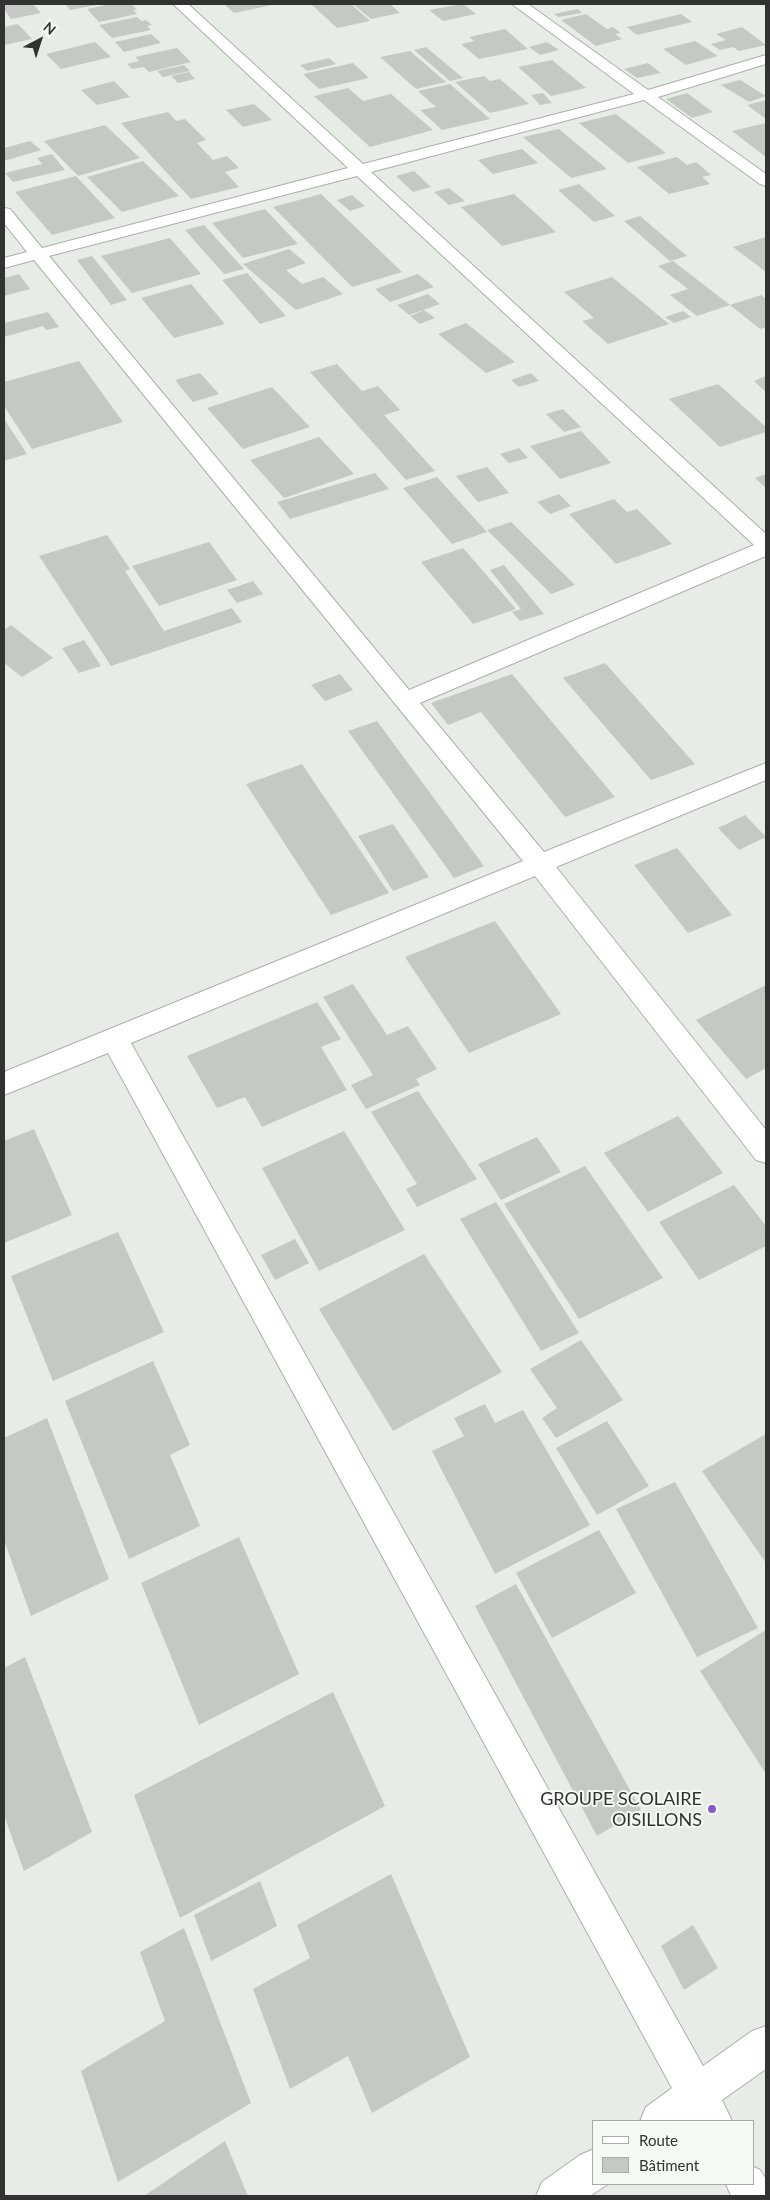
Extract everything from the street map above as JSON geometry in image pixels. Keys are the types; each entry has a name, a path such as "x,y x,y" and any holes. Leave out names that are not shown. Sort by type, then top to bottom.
{"street":[{"path":"180,4 766,547 403,701"},
{"path":"519,4 766,181"},
{"path":"4,263 360,172 647,95 766,59"},
{"path":"4,213 403,701 540,865 766,1151"},
{"path":"4,1084 766,771"},
{"path":"114,1038 704,2108"},
{"path":"663,2120 704,2108 766,2045"},
{"path":"556,2196 592,2170"}],"building":[{"path":"4,4 33,4 41,13 11,19 4,9"},
{"path":"65,4 97,4 97,5 70,10"},
{"path":"111,4 132,5 137,10 133,10 137,14 99,22 87,9"},
{"path":"224,4 272,4 272,5 234,13"},
{"path":"311,4 351,4 370,21 337,28"},
{"path":"353,4 390,4 400,13 371,19"},
{"path":"463,4 476,14 443,21 429,10"},
{"path":"578,9 582,13 558,17 554,14"},
{"path":"586,14 607,29 613,27 621,33 615,34 622,39 596,46 561,20"},
{"path":"681,14 692,22 637,35 627,27"},
{"path":"137,17 142,21 146,20 152,25 147,26 151,30 112,38 99,25"},
{"path":"18,24 32,39 4,45 4,27"},
{"path":"742,27 766,45 739,51 733,47 720,50 711,44 726,40 716,34"},
{"path":"505,29 528,49 479,59 461,44 474,41 469,37"},
{"path":"151,34 161,43 124,52 115,42"},
{"path":"695,41 718,56 686,65 663,49"},
{"path":"95,42 111,57 61,69 46,54"},
{"path":"547,42 559,50 540,55 529,47"},
{"path":"426,47 463,78 450,81 414,50"},
{"path":"177,48 191,62 149,72 144,67 132,69 127,64 139,61 135,57"},
{"path":"410,51 446,82 416,89 380,57"},
{"path":"329,58 336,64 307,71 300,65"},
{"path":"552,60 586,88 551,96 518,67"},
{"path":"353,63 369,78 319,89 303,74"},
{"path":"648,63 661,73 637,78 624,69"},
{"path":"184,65 190,71 163,77 157,71"},
{"path":"189,72 195,79 178,83 171,76"},
{"path":"484,76 490,81 500,79 529,104 490,113 455,82"},
{"path":"740,80 766,96 749,102 721,85"},
{"path":"114,81 130,97 97,105 81,90"},
{"path":"450,84 490,119 442,130 420,110 436,107 418,91"},
{"path":"348,88 363,101 391,94 433,130 370,147 314,96"},
{"path":"543,93 552,103 540,105 531,95"},
{"path":"687,93 713,112 692,118 666,99"},
{"path":"766,100 766,119 747,105"},
{"path":"254,104 272,120 243,127 226,110"},
{"path":"168,112 176,121 185,119 206,140 197,143 213,160 227,156 239,168 225,172 239,187 191,199 121,123"},
{"path":"616,114 666,153 628,163 579,123"},
{"path":"766,123 766,157 732,131"},
{"path":"105,125 140,158 78,176 44,141"},
{"path":"559,129 607,169 571,178 523,137"},
{"path":"30,141 41,150 4,161 4,148"},
{"path":"522,149 538,163 493,174 478,160"},
{"path":"52,154 65,170 13,182 5,173 42,164 37,158"},
{"path":"677,157 687,165 696,162 711,175 702,177 710,184 669,194 637,167"},
{"path":"143,161 179,196 122,212 87,177"},
{"path":"414,171 431,187 413,192 396,176"},
{"path":"76,176 115,218 52,235 15,192"},
{"path":"579,184 615,216 594,222 558,190"},
{"path":"449,188 465,201 449,205 434,192"},
{"path":"321,194 402,272 352,287 273,207"},
{"path":"514,194 556,232 502,246 461,207"},
{"path":"352,195 365,206 350,211 337,200"},
{"path":"265,209 298,244 243,258 212,223"},
{"path":"640,216 687,256 670,261 624,221"},
{"path":"204,225 244,269 224,274 185,230"},
{"path":"766,237 766,272 733,247"},
{"path":"170,238 201,274 132,293 101,256"},
{"path":"289,249 306,263 286,270 302,284 323,277 343,294 296,310 243,264"},
{"path":"92,256 127,300 111,305 77,260"},
{"path":"673,261 730,305 697,316 670,295 688,289 658,266"},
{"path":"247,273 286,316 260,324 222,280"},
{"path":"19,274 30,289 4,296 4,278"},
{"path":"418,274 434,287 390,302 375,289"},
{"path":"612,277 669,324 608,344 582,321 594,318 564,292"},
{"path":"191,284 225,324 174,338 141,298"},
{"path":"428,294 440,304 409,315 397,305"},
{"path":"761,295 766,299 766,327 760,329 730,305"},
{"path":"424,310 435,318 420,324 410,316"},
{"path":"683,311 691,317 674,323 665,317"},
{"path":"48,312 59,327 46,330 43,326 4,337 4,323"},
{"path":"466,323 515,362 486,373 438,334"},
{"path":"79,361 123,422 32,449 4,406 4,382"},
{"path":"337,364 362,391 378,386 400,410 384,415 435,471 406,480 310,372"},
{"path":"200,373 219,394 193,402 175,380"},
{"path":"531,373 539,381 519,387 511,380"},
{"path":"766,376 766,392 754,381"},
{"path":"718,384 766,427 766,432 720,447 669,399"},
{"path":"272,387 310,427 243,449 207,408"},
{"path":"563,409 581,427 564,432 546,414"},
{"path":"4,419 27,454 4,461"},
{"path":"581,431 611,463 560,479 530,446"},
{"path":"319,437 354,474 284,498 250,460"},
{"path":"519,448 528,458 509,463 500,454"},
{"path":"487,467 509,493 478,502 456,476"},
{"path":"375,473 389,489 290,519 277,502"},
{"path":"766,474 766,488 755,478"},
{"path":"437,477 487,532 452,544 403,488"},
{"path":"559,494 571,506 550,514 537,502"},
{"path":"614,499 627,512 637,509 672,544 616,564 569,514"},
{"path":"511,522 575,585 551,594 487,530"},
{"path":"107,535 130,569 125,571 164,631 232,608 242,622 111,666 39,556"},
{"path":"209,542 237,580 159,606 132,566"},
{"path":"463,548 516,609 473,624 421,562"},
{"path":"504,565 544,614 520,621 512,612 521,609 490,570"},
{"path":"253,581 263,594 237,603 227,590"},
{"path":"11,625 53,658 22,677 4,663 4,630"},
{"path":"84,640 101,666 79,673 62,648"},
{"path":"605,663 695,764 651,780 563,678"},
{"path":"340,674 353,690 325,701 311,685"},
{"path":"512,674 615,797 565,817 481,712 448,725 431,703"},
{"path":"377,721 484,866 454,878 348,731"},
{"path":"302,764 389,893 331,915 246,784"},
{"path":"745,815 766,837 739,850 718,828"},
{"path":"393,824 429,877 393,891 358,836"},
{"path":"677,848 732,915 688,933 634,865"},
{"path":"495,921 561,1014 469,1053 405,957"},
{"path":"353,984 387,1035 408,1026 437,1069 416,1079 420,1085 366,1109 351,1085 373,1075 323,997"},
{"path":"766,985 766,1068 746,1079 696,1020"},
{"path":"317,1002 341,1039 321,1047 347,1090 262,1127 245,1097 217,1108 187,1056"},
{"path":"418,1091 477,1179 417,1207 406,1189 417,1184 371,1112"},
{"path":"678,1116 723,1173 648,1212 604,1153"},
{"path":"34,1129 72,1215 4,1243 4,1141"},
{"path":"344,1131 405,1230 319,1271 262,1168"},
{"path":"537,1137 561,1172 501,1200 478,1164"},
{"path":"585,1166 663,1278 579,1319 504,1204"},
{"path":"734,1185 766,1226 766,1246 699,1280 659,1222"},
{"path":"496,1202 579,1333 541,1351 460,1219"},
{"path":"118,1232 164,1332 53,1381 11,1276"},
{"path":"295,1239 309,1263 275,1280 261,1255"},
{"path":"424,1254 502,1372 393,1431 319,1309"},
{"path":"581,1340 623,1400 556,1438 542,1418 557,1408 530,1369"},
{"path":"153,1361 190,1445 170,1455 200,1526 129,1559 65,1401"},
{"path":"485,1404 495,1423 523,1410 590,1525 495,1574 432,1451 464,1436 454,1418"},
{"path":"47,1418 109,1579 31,1616 4,1540 4,1438"},
{"path":"607,1421 649,1486 597,1515 556,1448"},
{"path":"766,1434 766,1563 702,1471"},
{"path":"675,1482 758,1628 697,1657 616,1509"},
{"path":"599,1530 636,1593 552,1638 516,1573"},
{"path":"239,1537 299,1674 199,1725 141,1583"},
{"path":"516,1584 641,1810 597,1836 475,1606"},
{"path":"766,1630 766,1774 700,1671"},
{"path":"25,1657 92,1832 24,1871 4,1815 4,1668"},
{"path":"333,1692 385,1806 180,1918 134,1795"},
{"path":"391,1874 470,2057 372,2113 348,2056 290,2089 253,1989 310,1958 297,1925"},
{"path":"260,1881 277,1926 211,1961 194,1915"},
{"path":"693,1925 718,1968 684,1990 661,1946"},
{"path":"184,1928 251,2103 118,2182 81,2071 165,2021 140,1952"},
{"path":"225,2141 248,2196 144,2196"}],"place":[{"name":"GROUPE SCOLAIRE OISILLONS","path":"712,1809"}]}
